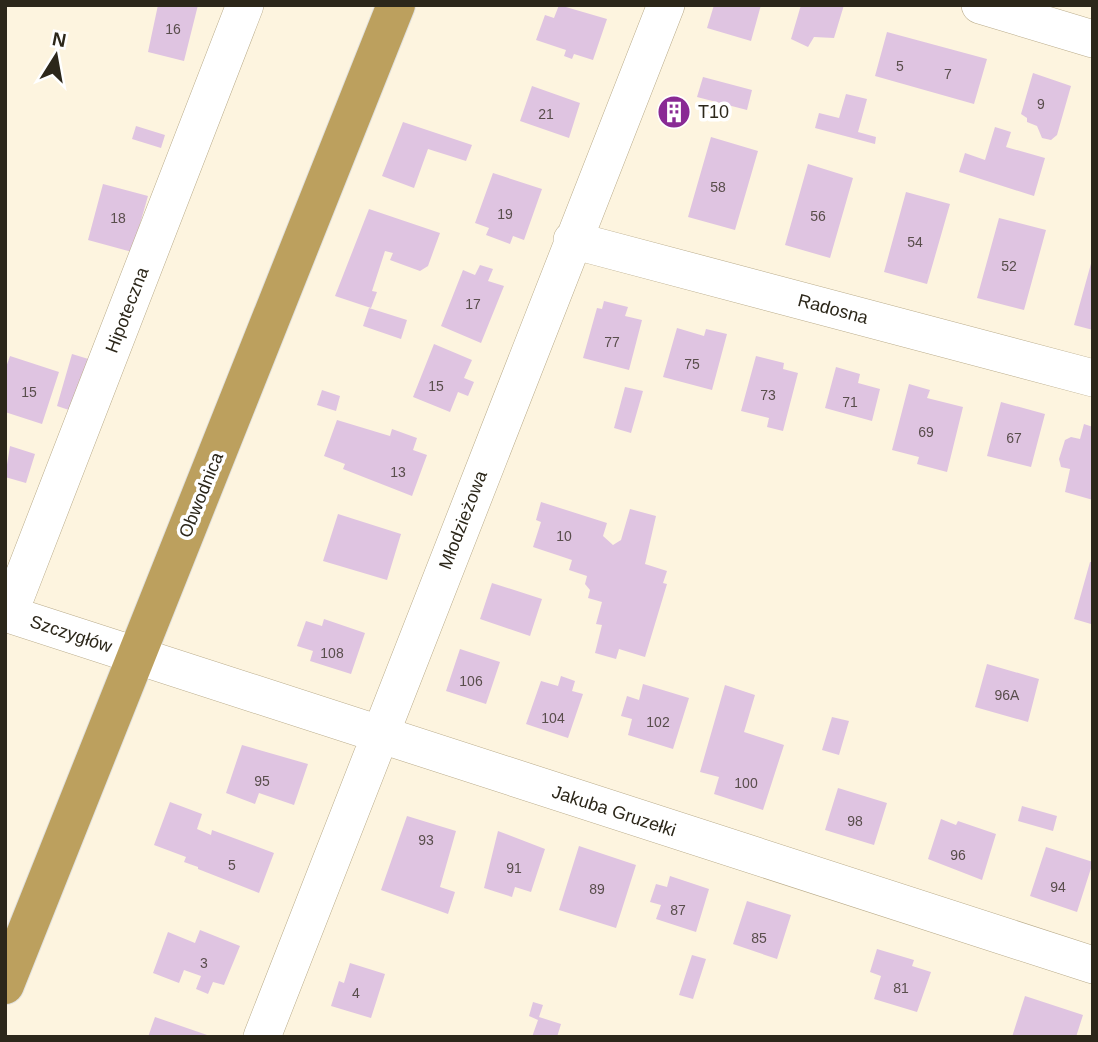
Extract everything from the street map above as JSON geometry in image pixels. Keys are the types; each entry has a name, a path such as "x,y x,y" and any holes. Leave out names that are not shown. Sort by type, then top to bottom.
{"highway":[{"name":"Obwodnica","path":"5,985 396,5"}],"street":[{"name":"Hipoteczna","path":"7,614 245,5"},
{"name":"Młodzieżowa","path":"262,1037 666,5"},
{"path":"980,5 1093,39"},
{"name":"Radosna","path":"572,240 1093,378"},
{"name":"Szczygłów","path":"7,614 136,656"},
{"name":"Jakuba Gruzełki","path":"136,656 1093,965"}],"building":[{"path":"158,5 198,5 184,61 148,52"},
{"path":"559,5 607,19 593,60 574,54 572,59 564,56 566,50 536,40 545,15 554,18"},
{"path":"714,5 761,5 751,41 707,28"},
{"path":"801,5 844,5 834,38 814,37 808,47 791,39"},
{"path":"887,32 987,59 974,104 875,76"},
{"path":"1033,73 1071,86 1057,135 1051,140 1042,138 1037,126 1027,122 1027,118 1021,114"},
{"path":"703,77 752,90 747,110 697,97"},
{"path":"532,86 580,103 569,138 520,121"},
{"path":"846,94 867,99 858,132 876,137 875,144 815,128 819,113 839,118"},
{"name":"T10","path":"666,97 688,102 681,126 660,121"},
{"path":"403,122 472,145 466,161 428,149 414,188 382,176"},
{"path":"136,126 165,135 161,148 132,139"},
{"path":"995,127 1011,132 1006,147 1045,158 1034,196 959,172 965,153 985,160"},
{"path":"711,137 758,151 735,230 688,217"},
{"path":"808,164 853,178 830,258 785,245"},
{"path":"493,173 542,189 524,240 513,236 510,244 486,235 489,228 475,223"},
{"path":"103,184 148,196 132,252 88,240"},
{"path":"906,192 950,204 927,284 884,272"},
{"path":"369,209 440,233 428,266 420,271 390,260 393,253 385,251 372,291 377,292 371,308 335,296"},
{"path":"999,218 1046,230 1024,310 977,298"},
{"path":"1093,261 1093,330 1074,325"},
{"path":"480,265 493,269 488,281 504,286 481,343 441,326 463,270 475,275"},
{"path":"604,301 628,307 625,316 642,320 629,370 583,358 597,308 602,309"},
{"path":"369,308 407,320 401,339 363,326"},
{"path":"677,328 704,336 706,329 727,334 712,390 663,377"},
{"path":"434,344 472,360 464,378 474,382 468,396 458,392 450,412 413,397"},
{"path":"72,354 95,361 75,412 57,406"},
{"path":"10,356 59,372 42,424 5,412 5,370"},
{"path":"756,356 784,363 783,369 798,373 783,431 767,427 769,418 741,411"},
{"path":"836,367 860,374 858,383 880,389 872,421 825,408"},
{"path":"909,384 930,390 927,398 963,407 947,472 917,464 919,457 892,450"},
{"path":"625,387 643,391 631,433 614,428"},
{"path":"322,390 340,396 336,411 317,405"},
{"path":"1001,402 1045,414 1031,467 987,456"},
{"path":"337,420 390,436 392,429 417,438 413,450 427,455 412,496 343,469 345,464 324,456"},
{"path":"1084,424 1093,427 1093,500 1065,492 1070,469 1061,467 1059,459 1065,440 1071,437 1080,439"},
{"path":"10,446 35,454 26,483 5,477"},
{"path":"541,502 607,523 603,536 613,545 621,540 630,509 656,516 645,564 667,571 663,583 667,584 645,657 619,649 616,659 595,653 602,625 596,624 602,602 588,598 590,590 585,584 587,576 569,570 572,560 533,547 541,522 536,520"},
{"path":"338,514 401,534 387,580 323,561"},
{"path":"1090,562 1093,562 1091,624 1074,619"},
{"path":"492,583 542,599 530,636 480,619"},
{"path":"324,619 365,633 351,674 310,661 313,651 297,646 306,621 322,626"},
{"path":"460,649 500,662 486,704 446,691"},
{"path":"987,664 1039,679 1028,722 975,707"},
{"path":"561,676 575,681 572,691 583,694 568,738 526,724 541,681 558,686"},
{"path":"643,684 689,698 673,749 628,735 632,719 621,716 627,696 639,700"},
{"path":"725,685 755,695 744,732 784,745 763,810 714,794 719,777 700,772"},
{"path":"832,717 849,721 839,755 822,750"},
{"path":"242,745 308,764 294,805 259,793 255,804 226,793"},
{"path":"838,788 887,803 874,845 825,830"},
{"path":"170,802 202,814 197,829 211,835 212,830 274,853 259,893 198,869 184,862 186,857 154,845"},
{"path":"1022,806 1057,816 1053,831 1018,821"},
{"path":"407,816 456,831 440,887 455,892 448,914 381,890"},
{"path":"941,819 956,825 958,821 996,834 982,880 928,859"},
{"path":"498,831 545,849 531,892 515,887 512,897 484,888"},
{"path":"579,846 636,865 616,928 559,910"},
{"path":"1046,847 1093,862 1077,912 1030,896"},
{"path":"670,876 709,889 696,932 656,919 661,905 650,902 656,884 667,887"},
{"path":"747,901 791,915 777,959 733,944"},
{"path":"200,930 240,946 224,985 213,982 208,994 196,989 201,976 184,970 179,983 153,973 168,932 195,943"},
{"path":"877,949 914,960 912,966 931,972 917,1012 874,999 881,976 870,972"},
{"path":"692,955 706,959 693,999 679,995"},
{"path":"350,963 385,974 371,1018 331,1006 339,981 344,983"},
{"path":"1025,996 1083,1015 1076,1037 1012,1037"},
{"path":"533,1002 543,1005 539,1017 561,1024 557,1037 532,1037 538,1020 529,1016"},
{"path":"155,1017 210,1036 210,1037 148,1037"}],"place":[{"name":"T10","path":"674,112"}]}
